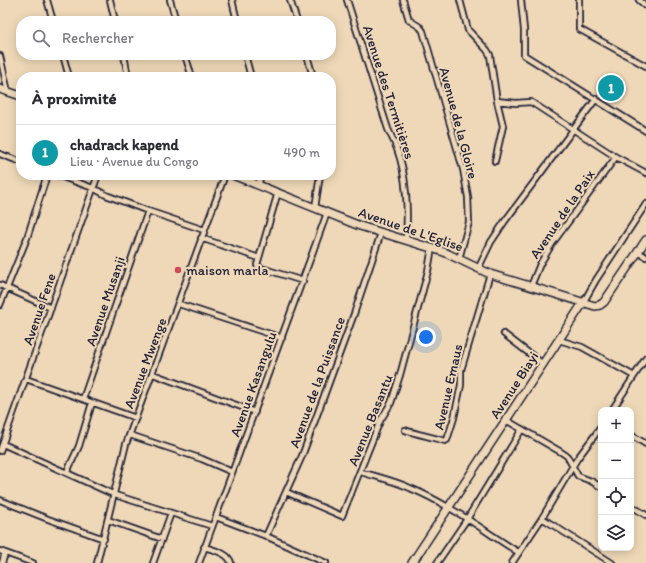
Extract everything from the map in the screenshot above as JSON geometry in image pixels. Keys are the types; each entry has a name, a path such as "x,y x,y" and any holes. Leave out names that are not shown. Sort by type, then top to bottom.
{"street":[{"path":"47,0 52,16"},
{"path":"110,0 114,16"},
{"path":"170,0 175,16"},
{"path":"232,0 236,16"},
{"path":"290,0 295,16"},
{"name":"Avenue des Termitières","path":"347,0 388,130 397,150 401,164 408,218 406,240"},
{"name":"Avenue de la Gloire","path":"403,0 409,20 420,27 423,31 463,169 469,222 459,259"},
{"path":"460,0 468,30 490,55 497,101 503,126 496,161"},
{"path":"521,0 524,30 524,55 596,99 646,132"},
{"path":"579,0 579,29 646,66"},
{"path":"639,0 646,6"},
{"path":"0,56 8,92"},
{"path":"64,60 68,72"},
{"path":"125,60 127,72"},
{"path":"187,60 190,72"},
{"path":"246,60 250,72"},
{"path":"308,60 312,72"},
{"path":"0,89 16,94"},
{"path":"478,269 491,242 505,221 596,99"},
{"path":"497,101 516,103 531,102 616,157 646,173"},
{"path":"0,154 16,160"},
{"name":"Avenue de la Paix","path":"530,286 540,264 552,244 616,157"},
{"path":"0,305 27,238 45,180"},
{"path":"71,180 148,211 204,230"},
{"name":"Avenue Fene","path":"0,450 96,180"},
{"name":"Avenue Mwenge","path":"97,563 115,495 122,459 223,180"},
{"name":"Avenue de L'Eglise","path":"246,180 381,233 432,247 490,274 583,303"},
{"path":"259,185 260,180"},
{"path":"315,208 319,180"},
{"path":"278,192 257,265 258,267 303,281"},
{"path":"646,204 596,280 583,303 595,306 602,304 646,240"},
{"name":"Avenue Musanji","path":"83,399 148,211"},
{"name":"Avenue Kasangulu","path":"199,563 327,213"},
{"name":"Avenue de la Puissance","path":"266,536 302,456 354,314 381,233"},
{"path":"201,238 259,258"},
{"name":"Avenue Basantu","path":"286,492 342,517 380,421 391,403 428,271 432,247"},
{"path":"638,252 646,257"},
{"name":"Avenue Emaus","path":"405,430 445,441 447,440 454,418 461,385 461,370 490,274"},
{"path":"0,285 51,308"},
{"name":"Avenue Biayi","path":"412,563 583,303"},
{"path":"179,304 282,338"},
{"path":"504,334 543,364"},
{"path":"559,340 582,347 634,376"},
{"path":"614,407 634,376 644,367 646,358"},
{"path":"153,374 255,412"},
{"path":"26,379 136,418"},
{"path":"67,472 79,446 92,403"},
{"path":"506,420 567,456 578,476 598,486"},
{"path":"437,563 467,519 522,429"},
{"path":"512,563 542,518 572,466 598,431"},
{"path":"130,435 202,459 232,472"},
{"path":"634,436 646,444"},
{"path":"3,444 115,495 212,526"},
{"path":"361,472 409,487 449,507 518,552"},
{"path":"0,500 104,539"},
{"path":"634,508 646,516"},
{"path":"153,563 171,513"},
{"path":"216,517 266,536 326,563"},
{"path":"542,518 612,563"},
{"path":"108,520 162,539"},
{"path":"204,547 230,558 231,563"},
{"path":"0,551 33,563"},
{"path":"2,563 5,553"}],"place":[{"name":"chadrack kapend","path":"611,88"},
{"name":"maison marla","path":"178,270"}]}
